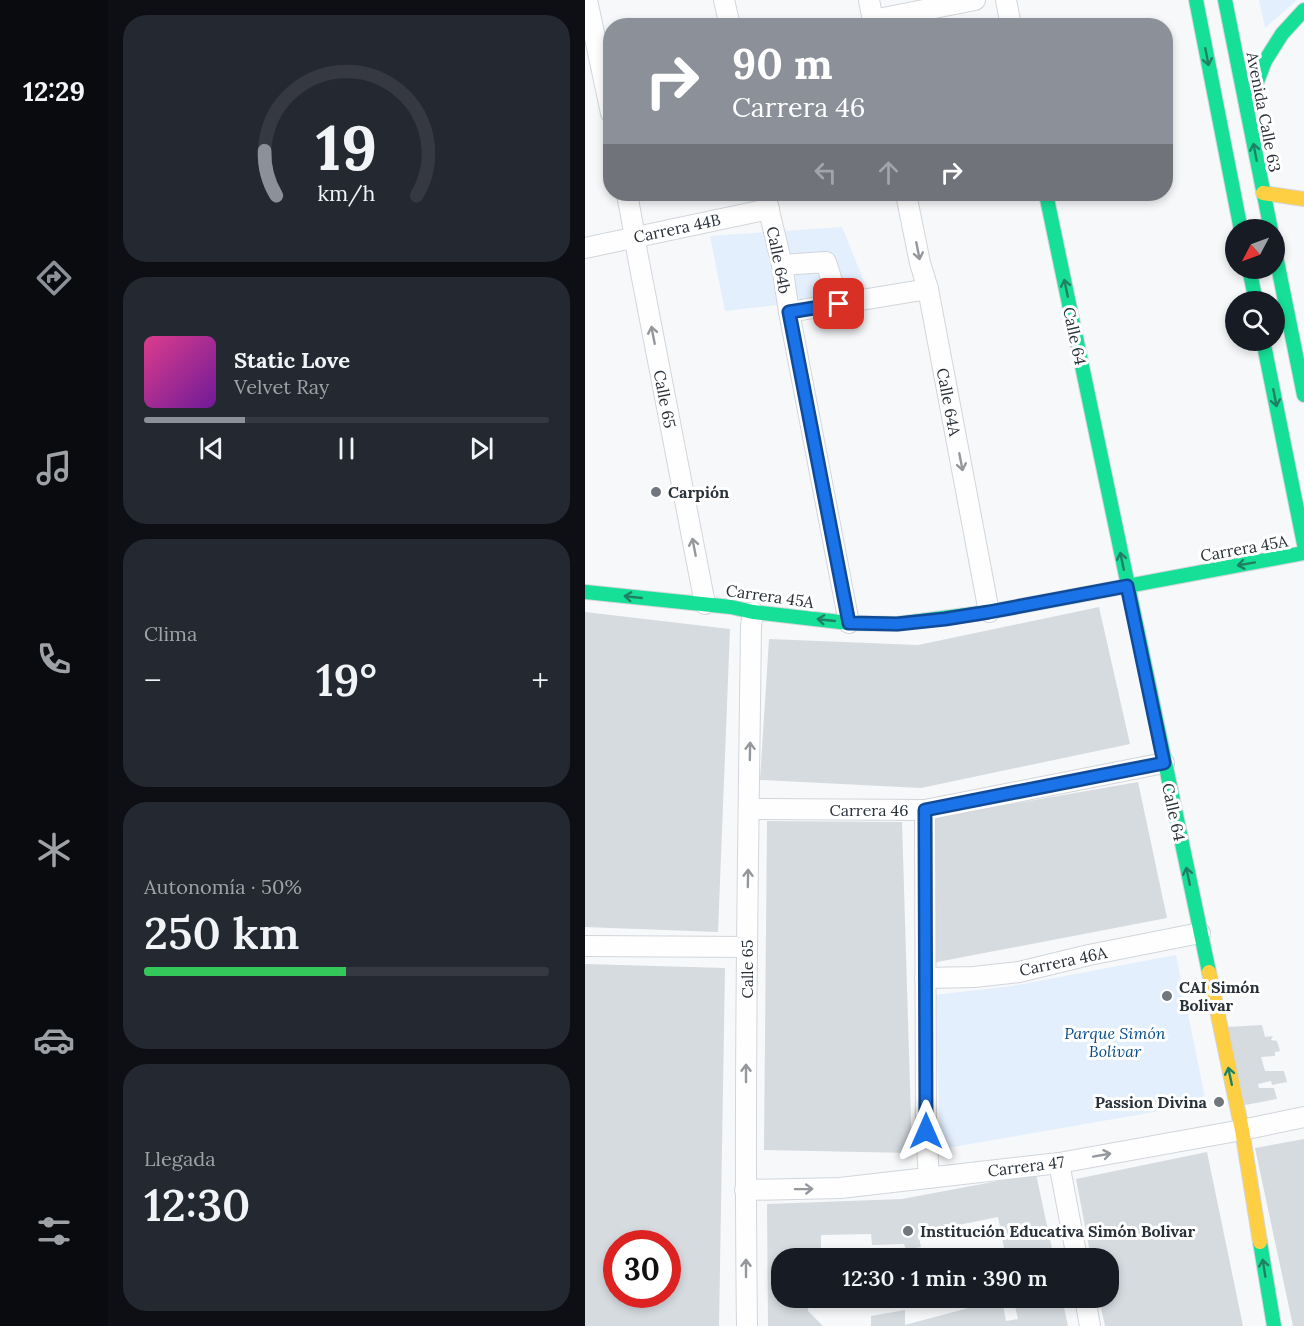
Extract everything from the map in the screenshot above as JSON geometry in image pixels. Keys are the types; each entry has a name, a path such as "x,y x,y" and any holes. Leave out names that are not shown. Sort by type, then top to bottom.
{"main road":[{"path":"1196,0 1239,219"},
{"name":"Avenida Calle 63","path":"1225,0 1269,219"},
{"path":"1247,108 1265,61 1282,34 1304,10"},
{"path":"1263,193 1304,199"},
{"name":"Calle 64","path":"1047,201 1242,1130 1274,1326"},
{"path":"1281,279 1304,395"},
{"path":"1265,351 1304,544"},
{"name":"Carrera 45A","path":"585,592 731,607 753,612 849,623 897,624 989,612 1304,554"}],"street":[{"path":"587,0 603,75"},
{"path":"725,0 728,18"},
{"path":"869,0 872,18"},
{"path":"895,18 975,0"},
{"path":"1006,0 1009,18"},
{"name":"Calle 65","path":"628,201 705,604"},
{"name":"Carrera 44B","path":"585,248 635,237 767,201"},
{"name":"Calle 64b","path":"767,201 782,265 849,623"},
{"name":"Calle 64A","path":"907,201 920,263 928,289 989,612"},
{"path":"782,265 826,262 839,304"},
{"path":"789,312 928,289"},
{"name":"Calle 65","path":"747,1326 745,1190 747,947 753,612"},
{"name":"Carrera 46","path":"749,809 925,810 1164,763"},
{"path":"925,810 926,1131 929,1178"},
{"name":"Carrera 46A","path":"925,978 973,977 1019,972 1089,955 1200,933"},
{"path":"585,946 747,947"},
{"name":"Carrera 47","path":"745,1190 840,1188 1059,1162 1304,1117"},
{"path":"1059,1162 1075,1248"},
{"path":"1087,1308 1090,1326"}],"green space":[{"path":"1259,0 1297,0 1265,28"},
{"path":"842,227 869,294 725,311 710,236"},
{"name":"Parque Simón Bolivar","path":"1176,955 1206,1103 941,1149 934,995 1012,986"}],"building":[{"path":"1099,607 1130,744 921,788 760,780 769,639 918,645"},
{"path":"585,612 730,629 718,932 585,927"},
{"path":"1138,782 1167,918 932,963 936,817"},
{"path":"767,821 902,822 912,1153 764,1150"},
{"path":"585,964 725,968 719,1326 585,1326"},
{"path":"1262,1025 1265,1037 1273,1036 1271,1040 1277,1041 1280,1051 1275,1052 1275,1056 1261,1057 1265,1071 1284,1071 1287,1082 1272,1085 1271,1081 1258,1084 1259,1088 1274,1088 1277,1099 1245,1105 1227,1027"},
{"path":"1304,1139 1304,1326 1293,1326 1255,1148"},
{"path":"1207,1152 1243,1326 1105,1326 1101,1308 1119,1308 1119,1248 1089,1248 1076,1179"},
{"path":"1036,1174 1052,1248 1004,1248 998,1217 918,1233 921,1247 916,1248 905,1248 904,1244 872,1245 871,1234 821,1235 821,1248 771,1248 771,1308 808,1308 808,1311 823,1326 768,1326 767,1204 902,1199"},
{"path":"968,1308 1004,1308 1006,1321 1018,1319 1015,1308 1064,1308 1068,1326 871,1326 871,1316 905,1310 905,1325"}],"traffic: fast":[{"path":"1196,0 1239,219"},
{"path":"1225,0 1269,219"},
{"path":"1247,108 1265,61 1282,34 1304,10"},
{"path":"1047,201 1209,972"},
{"path":"1251,279 1254,291"},
{"path":"1281,279 1304,395"},
{"path":"1265,351 1304,544"},
{"path":"585,592 731,607 753,612 849,623 897,624 989,612 1304,553"},
{"path":"1260,1242 1274,1326"}],"traffic: slow":[{"path":"1263,193 1304,199"},
{"path":"1209,972 1242,1130 1260,1242"}],"place":[{"name":"Carpión","path":"656,492"},
{"name":"CAI Simón Bolivar","path":"1167,996"},
{"name":"Passion Divina","path":"1219,1102"},
{"name":"Institución Educativa Simón Bolivar","path":"908,1231"}],"route":[{"path":"839,304 789,312 849,623 897,624 945,619 1127,586 1164,763 925,810 926,1131"}]}
